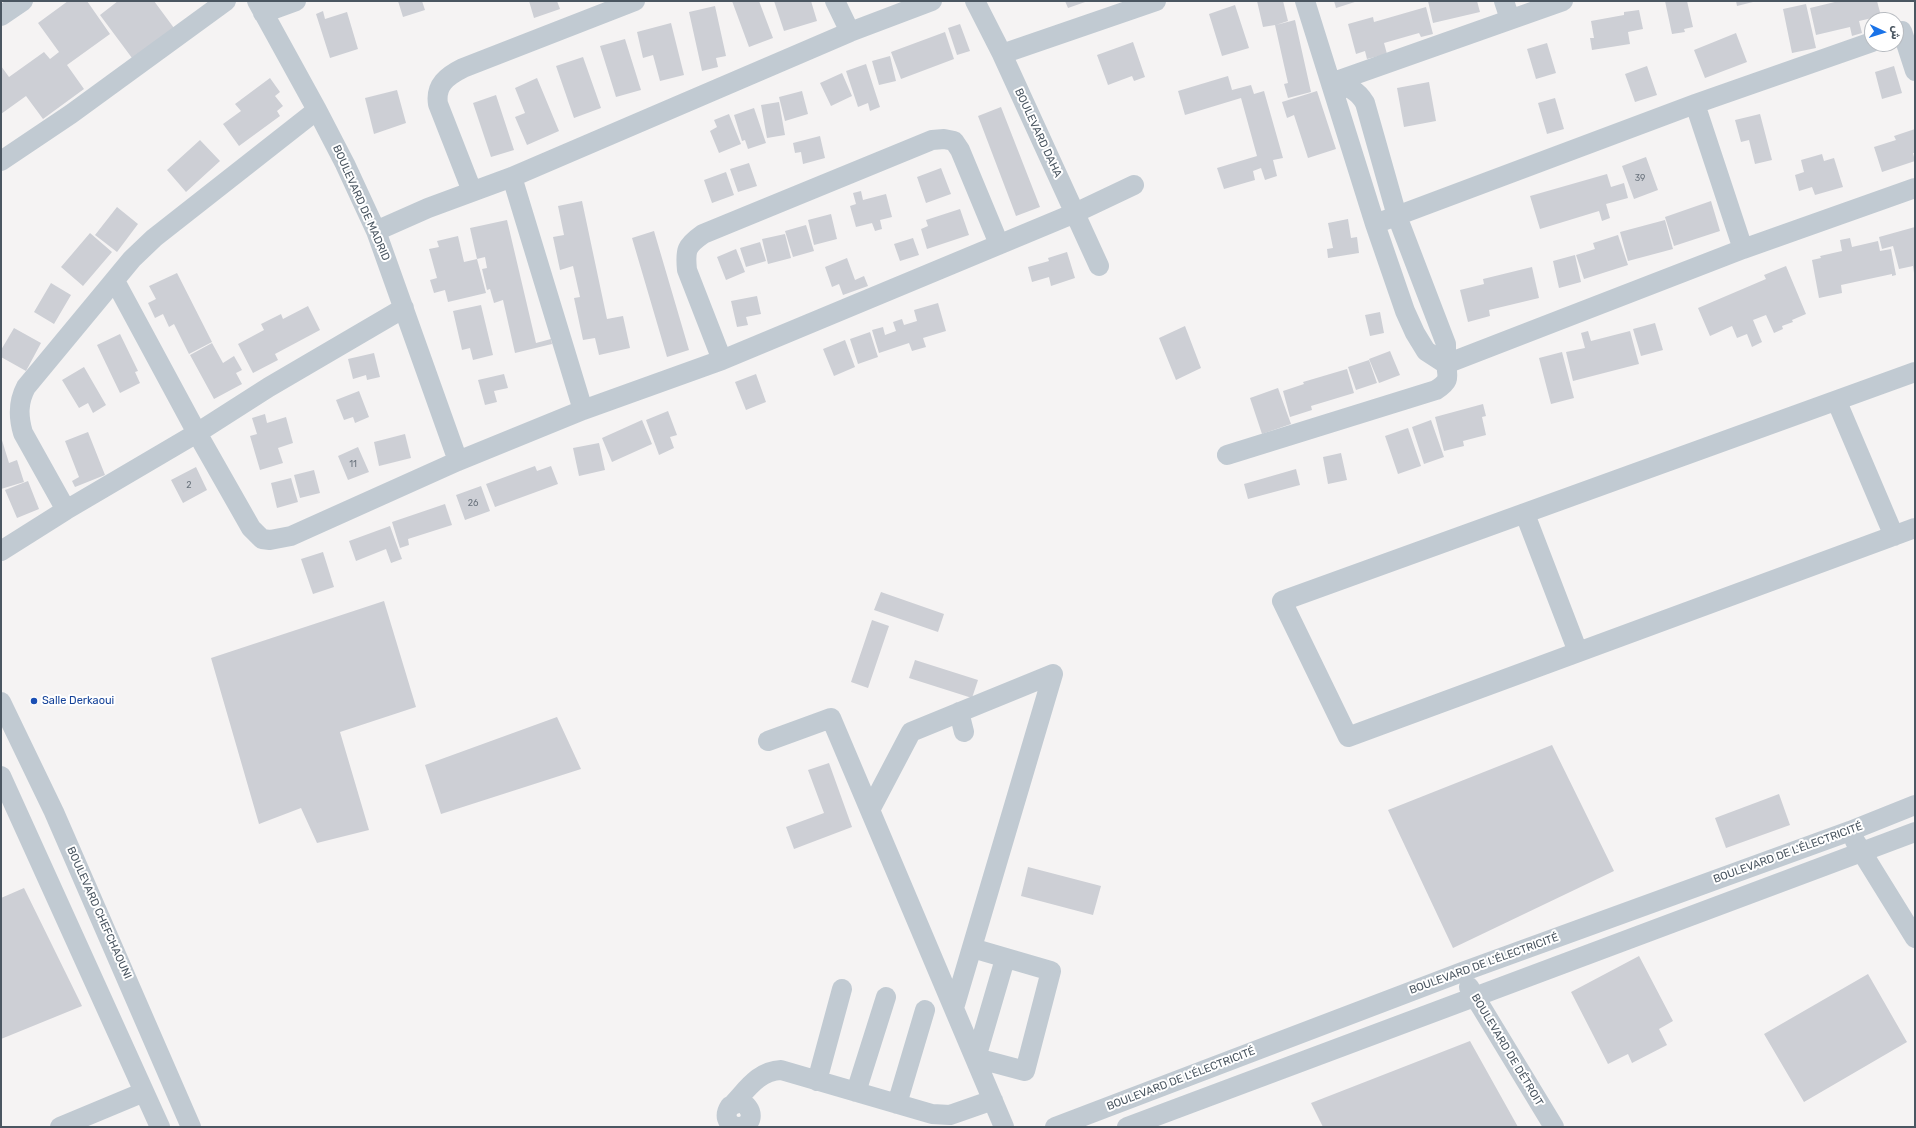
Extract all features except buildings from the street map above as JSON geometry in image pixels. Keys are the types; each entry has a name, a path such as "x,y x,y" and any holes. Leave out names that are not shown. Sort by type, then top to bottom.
{"street":[{"path":"1,16 23,1"},
{"path":"1,161 71,114 226,1"},
{"path":"260,7 296,1"},
{"path":"472,190 438,104 438,90 443,81 463,68 635,1"},
{"path":"835,1 850,32"},
{"path":"376,231 472,190 512,176 850,32 932,1"},
{"name":"BOULEVARD DAHA","path":"975,1 1002,54 1099,266"},
{"path":"1002,54 1156,1"},
{"path":"1305,1 1375,224 1405,311 1415,333 1426,351 1446,364"},
{"path":"1331,83 1507,10 1563,1"},
{"name":"BOULEVARD DE MADRID","path":"260,7 345,164 376,231 458,461"},
{"path":"1904,31 1915,71"},
{"path":"1375,224 1695,104 1864,45"},
{"path":"1227,455 1436,390 1444,385 1449,374 1446,364 1446,344 1397,216 1366,103 1360,94 1351,88 1331,83"},
{"path":"1695,104 1743,249"},
{"path":"66,510 23,433 20,423 19,406 26,386 132,259 175,220 317,110"},
{"path":"722,360 687,270 685,255 690,244 703,234 932,140 944,139 954,141 960,150 999,244"},
{"path":"512,176 583,410"},
{"path":"115,281 197,433 251,528 257,535 270,540 291,536 458,461 583,410 722,360 1075,213 1134,185"},
{"path":"1446,364 1743,249 1915,188"},
{"path":"1,551 66,510 197,433 269,387 404,308"},
{"path":"1915,372 1838,402 1282,601 1348,738 1915,528"},
{"path":"1838,402 1894,536"},
{"path":"1525,514 1578,652"},
{"path":"870,810 911,732 1053,674 954,1008"},
{"name":"BOULEVARD CHEFCHAOUNI","path":"1,702 54,812 191,1127"},
{"path":"959,712 964,732"},
{"path":"768,741 831,718 1004,1127"},
{"path":"1,776 160,1127"},
{"name":"BOULEVARD DE L'ÉLECTRICITÉ","path":"1055,1127 1093,1120 1462,972 1915,805"},
{"path":"1850,830 1862,853 1915,938"},
{"path":"1127,1127 1915,832"},
{"path":"972,948 1005,959 1051,971 1025,1071 976,1058"},
{"path":"976,1058 1005,959"},
{"name":"BOULEVARD DE DÉTROIT","path":"1462,972 1475,997 1554,1127"},
{"path":"817,1081 842,989"},
{"path":"856,1092 886,997"},
{"path":"897,1104 925,1010"},
{"path":"746,1126 728,1122 726,1116 727,1110 760,1076 766,1072 781,1070 922,1112 950,1115 993,1100"},
{"path":"60,1127 144,1092"}],"place":[{"name":"Salle Derkaoui","path":"34,701"}]}
